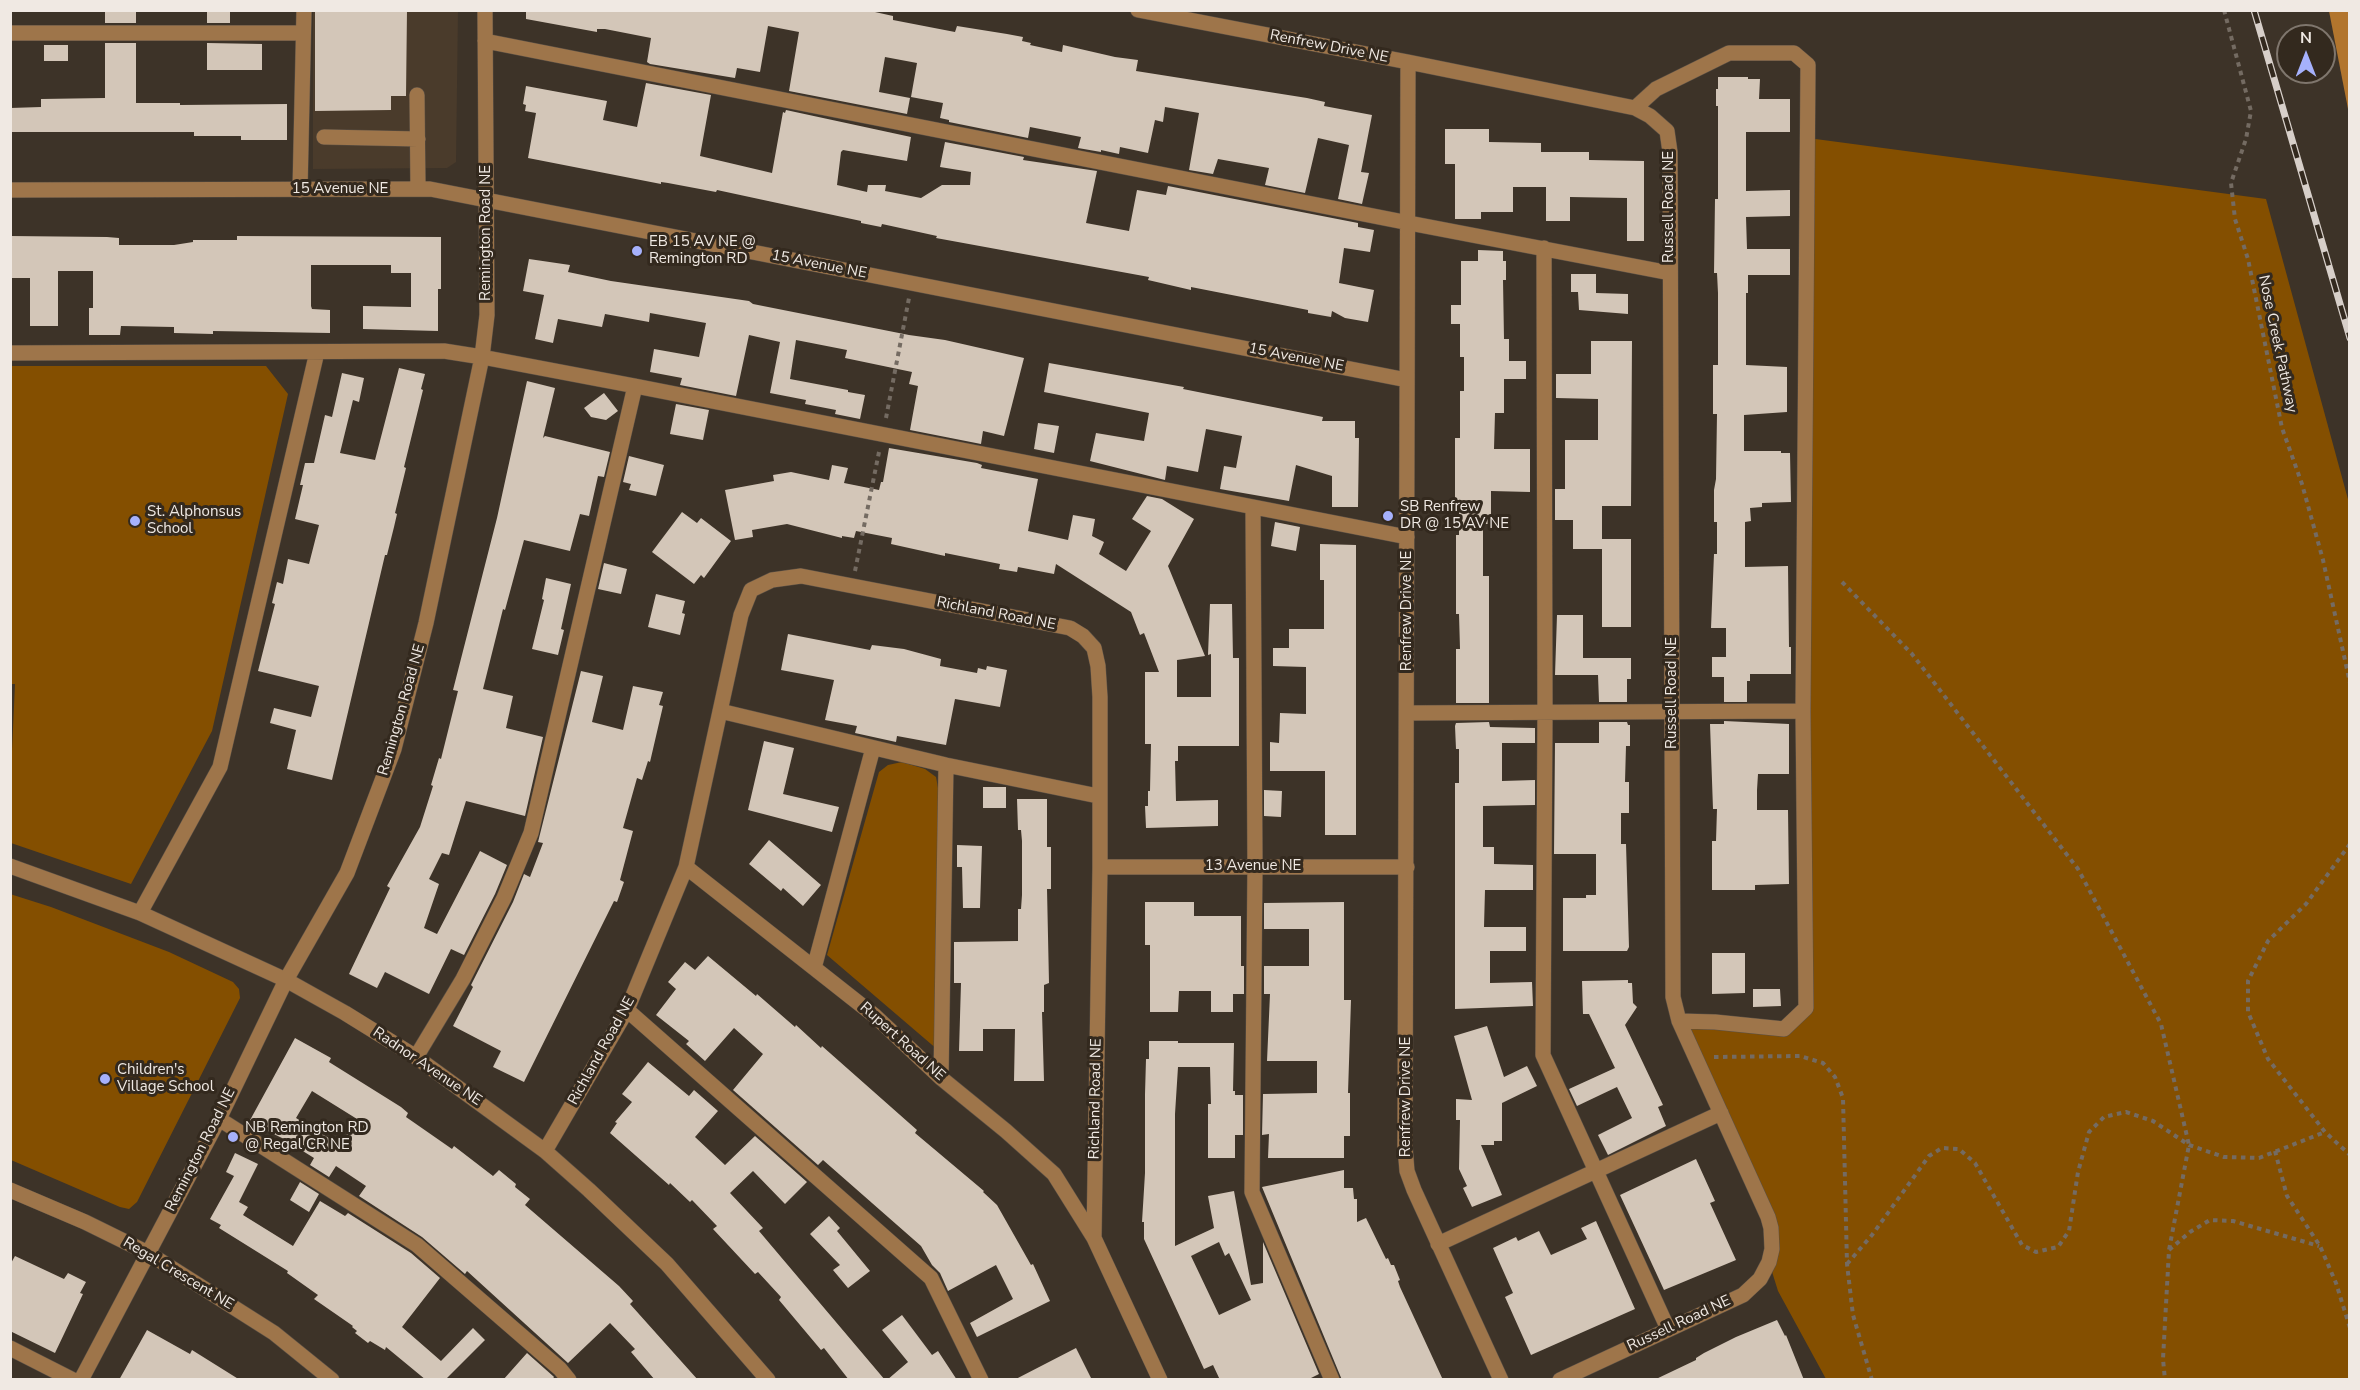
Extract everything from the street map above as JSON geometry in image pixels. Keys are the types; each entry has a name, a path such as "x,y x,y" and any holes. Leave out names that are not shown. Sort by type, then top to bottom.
{"street":[{"path":"300,190 304,10"},
{"name":"Remington Road NE","path":"81,1380 219,1119 286,980 347,873 394,749 426,623 482,357 487,315 485,10"},
{"name":"Renfrew Drive NE","path":"1138,10 1408,62 1405,1147 1407,1171 1413,1190 1501,1380"},
{"path":"10,33 303,33"},
{"path":"485,41 1670,273"},
{"path":"1635,108 1656,89 1730,53 1794,53 1808,66 1803,711 1806,1008 1784,1029 1679,1021"},
{"name":"Russell Road NE","path":"1408,62 1635,108 1650,116 1667,131 1670,152 1674,997 1679,1021 1768,1217 1772,1238 1769,1262 1760,1279 1743,1295 1560,1380"},
{"path":"417,95 418,189"},
{"path":"324,137 418,139"},
{"name":"15 Avenue NE","path":"10,190 430,189 1407,380"},
{"path":"1544,248 1545,713 1542,1055 1668,1329"},
{"path":"10,353 444,351 635,386 1407,537"},
{"path":"140,913 220,767 317,352"},
{"path":"416,1057 463,980 504,898 531,833 635,386"},
{"path":"1253,508 1255,866 1252,1192 1332,1380"},
{"name":"Richland Road NE","path":"545,1151 627,1010 686,867 741,615 752,590 772,580 801,576 1070,628 1083,636 1094,648 1098,666 1100,867 1094,1238 1160,1380"},
{"path":"720,711 946,765 1098,796"},
{"path":"1407,713 1803,711"},
{"path":"814,968 873,748"},
{"path":"941,1078 946,765"},
{"name":"Radnor Avenue NE","path":"10,866 140,913 286,980 416,1057 545,1151 667,1264 768,1380"},
{"name":"Rupert Road NE","path":"686,867 875,1016 941,1078 1054,1174 1094,1238"},
{"name":"13 Avenue NE","path":"1100,867 1407,867"},
{"path":"627,1010 931,1278 981,1380"},
{"path":"1438,1244 1721,1113"},
{"path":"219,1119 417,1245 560,1369 569,1380"},
{"name":"Regal Crescent NE","path":"10,1190 85,1222 148,1253 274,1333 333,1380"},
{"path":"10,1348 73,1380"}],"path":[{"name":"Nose Creek Pathway","path":"2224,10 2251,111 2246,139 2231,183 2235,219 2248,260 2282,428 2302,484 2324,560 2349,683"},
{"path":"852,586 912,283"},
{"path":"1842,582 1912,654 2078,869 2161,1024 2189,1145 2169,1250 2163,1359 2165,1377 2160,1380"},
{"path":"2349,844 2306,904 2268,941 2248,981 2248,1012 2268,1059 2325,1132 2349,1155"},
{"path":"1695,1057 1800,1056 1823,1063 1835,1077 1843,1098 1847,1264 1853,1315 1872,1380"},
{"path":"1847,1264 1872,1236 1929,1156 1942,1148 1959,1149 1975,1163 2022,1245 2036,1252 2058,1247 2069,1231 2078,1172 2089,1132 2104,1117 2126,1112 2153,1121 2189,1145 2224,1157 2259,1158 2325,1132"},
{"path":"2275,1151 2287,1196 2320,1246 2336,1283 2349,1328"},
{"path":"2169,1250 2190,1232 2210,1220 2233,1221 2320,1246"}],"shaded area":[{"path":"313,11 458,11 456,162 447,168 313,169"},
{"path":"2329,11 2349,11 2349,114 2336,47 2336,24 2332,24"},
{"path":"1808,138 2266,199 2349,503 2349,1379 1826,1379 1778,1291 1769,1262 1772,1238 1679,1021 1784,1029 1806,1008"},
{"name":"St. Alphonsus School","path":"11,366 266,366 288,394 212,731 131,884 11,843 15,684 10,684"},
{"path":"902,762 925,769 936,777 938,788 938,1050 827,955 879,772 888,765"},
{"name":"Children's Village School","path":"10,894 51,907 169,952 233,982 239,989 240,998 137,1202 129,1209 11,1160"}],"building":[{"path":"105,10 136,10 136,23 105,23"},
{"path":"207,10 230,10 230,23 207,23"},
{"path":"315,10 407,10 406,96 391,96 391,110 315,111"},
{"path":"526,10 876,10 875,12 893,16 893,20 955,32 957,26 1023,37 1022,41 1031,43 1030,45 1062,52 1063,45 1138,60 1136,71 1307,98 1325,102 1324,106 1372,115 1361,172 1369,173 1362,204 1338,199 1349,145 1318,138 1305,193 1265,185 1269,168 1218,159 1213,174 1189,170 1199,113 1165,107 1163,122 1155,120 1148,153 1120,147 1119,154 1101,150 1101,152 1078,148 1081,137 1030,127 1028,138 949,122 949,120 940,118 943,103 911,97 917,63 885,57 879,92 910,98 907,114 789,91 799,32 768,26 760,72 737,68 735,78 650,64 647,62 651,38 605,29 597,29 597,32 526,19"},
{"path":"105,43 136,43 136,103 287,104 287,140 241,140 241,136 194,136 194,132 10,132 10,108 41,107 41,99 105,98"},
{"path":"207,43 262,44 262,70 207,70"},
{"path":"44,45 68,45 68,61 44,61"},
{"path":"1718,77 1760,79 1759,99 1790,99 1790,132 1746,132 1746,191 1790,190 1790,216 1746,217 1747,249 1790,249 1790,275 1748,275 1746,365 1787,367 1787,412 1744,415 1744,451 1790,453 1791,502 1762,503 1762,507 1750,508 1751,521 1745,522 1745,567 1788,566 1791,674 1750,674 1750,681 1747,681 1747,702 1724,702 1724,677 1712,677 1712,657 1726,657 1726,628 1711,628 1714,554 1717,554 1714,490 1717,414 1713,414 1713,365 1718,365 1718,293 1717,273 1714,273 1715,199 1718,199 1716,89 1718,89"},
{"path":"646,83 711,95 700,156 772,173 783,112 785,113 786,110 911,137 907,161 843,150 841,152 837,185 867,192 868,185 886,185 885,191 921,198 942,185 970,185 971,172 940,167 945,142 1024,157 1023,160 1097,171 1086,223 1129,231 1137,190 1166,195 1168,186 1358,223 1358,227 1374,230 1370,252 1344,248 1339,283 1374,290 1368,322 1345,318 1332,311 1331,317 1308,313 1308,310 1191,287 1191,290 1148,280 1149,277 936,238 937,236 882,224 881,227 861,223 861,221 717,190 716,192 661,182 661,184 528,158 536,113 525,111 526,105 523,104 526,86 607,101 603,120 637,127"},
{"path":"1445,129 1489,129 1489,142 1541,143 1541,152 1589,152 1589,160 1644,161 1644,241 1627,241 1627,198 1570,197 1570,221 1546,221 1546,187 1513,187 1513,212 1481,212 1481,219 1455,219 1455,164 1445,164"},
{"path":"10,236 107,237 119,238 119,245 174,245 193,242 193,240 237,240 237,236 441,237 438,331 363,329 363,306 411,307 411,273 391,273 391,265 311,265 311,306 312,309 330,310 330,333 213,331 213,334 174,333 174,327 121,326 120,335 89,335 89,308 93,308 93,271 58,271 58,326 30,326 30,278 10,278"},
{"path":"1478,250 1503,251 1503,261 1506,261 1506,280 1503,280 1504,339 1509,339 1509,361 1526,361 1526,379 1504,379 1504,413 1495,413 1494,449 1530,449 1530,492 1491,491 1491,524 1483,524 1483,576 1489,576 1489,703 1456,703 1456,649 1460,649 1459,614 1456,614 1456,535 1459,535 1459,503 1455,503 1455,438 1460,438 1460,391 1464,391 1464,357 1460,357 1460,324 1451,324 1451,305 1461,305 1461,261 1478,261"},
{"path":"529,259 570,265 568,272 611,281 749,301 753,304 945,340 1024,358 1004,436 983,431 981,444 910,430 918,386 909,384 912,372 845,358 847,350 796,340 790,379 865,395 860,419 835,414 836,410 805,404 806,400 770,393 780,342 749,335 736,396 680,385 682,378 650,372 654,349 699,357 706,323 650,313 649,322 605,314 602,327 558,319 553,343 535,339 544,295 523,291"},
{"path":"1571,274 1596,274 1596,293 1628,294 1628,314 1579,310 1578,292 1571,292"},
{"path":"1591,341 1632,341 1631,506 1602,506 1602,549 1573,549 1573,520 1555,520 1555,489 1565,489 1565,440 1598,440 1598,399 1556,398 1556,374 1591,374"},
{"path":"1049,363 1184,387 1183,389 1323,417 1322,421 1355,421 1355,438 1359,438 1358,507 1332,507 1332,476 1296,465 1289,501 1220,489 1224,466 1236,468 1242,436 1206,429 1198,472 1167,466 1165,480 1090,461 1096,433 1144,441 1149,413 1044,392"},
{"path":"399,368 425,374 421,389 423,390 404,467 406,468 395,513 397,514 394,527 387,555 385,555 332,780 287,769 296,730 270,723 274,708 311,717 319,686 258,671 275,604 272,603 277,582 283,584 288,559 309,564 319,525 295,519 303,485 300,485 305,463 314,463 325,415 332,417 342,373 364,378 359,402 353,400 340,453 375,460"},
{"path":"527,381 555,388 543,438 545,436 610,452 604,477 598,476 589,516 580,514 570,551 524,540 505,610 503,609 483,689 513,696 506,728 543,737 525,816 466,801 449,855 442,853 429,879 439,884 424,928 437,934 480,851 507,865 495,894 464,955 451,949 429,994 385,972 377,988 349,974 390,888 387,886 420,827 433,786 431,785 439,758 441,759 458,691 453,690 497,518"},
{"path":"604,393 618,411 606,420 591,417 584,408"},
{"path":"676,404 709,410 703,440 670,434"},
{"path":"1038,423 1059,426 1054,453 1034,449"},
{"path":"889,448 977,463 982,465 981,468 1038,479 1028,531 1068,540 1073,515 1095,519 1092,536 1104,542 1099,554 1126,571 1151,531 1132,519 1147,496 1162,499 1194,519 1168,566 1205,656 1177,660 1177,697 1211,697 1211,654 1208,655 1210,604 1232,604 1233,658 1239,658 1239,746 1178,746 1178,761 1175,761 1176,801 1218,800 1218,826 1146,828 1145,806 1148,806 1148,791 1150,791 1151,744 1145,744 1145,672 1159,672 1144,633 1140,635 1131,612 1056,564 1054,574 1018,567 1017,572 999,569 1000,564 945,553 945,556 891,544 892,538 856,531 854,538 842,536 842,538 787,524 752,530 753,537 735,540 725,490 774,481 773,475 791,472 829,480 832,465 848,468 844,483 879,490 883,482"},
{"path":"629,456 664,465 656,496 629,490 631,484 623,482"},
{"path":"682,512 697,523 701,518 731,541 704,578 701,575 694,584 652,552"},
{"path":"1275,522 1300,527 1296,551 1271,546"},
{"path":"1602,539 1631,539 1631,627 1602,627"},
{"path":"1320,544 1356,545 1356,835 1325,835 1325,771 1270,771 1270,742 1279,743 1280,713 1306,714 1306,667 1273,666 1273,648 1289,648 1289,629 1324,629 1324,580 1320,580"},
{"path":"604,563 627,569 621,594 598,589"},
{"path":"546,578 571,584 558,655 532,649 544,600 542,599"},
{"path":"656,594 685,601 682,613 685,614 680,635 648,627"},
{"path":"1557,615 1583,615 1583,658 1631,658 1631,679 1627,679 1627,702 1599,702 1598,675 1555,675"},
{"path":"788,634 870,650 872,645 904,649 941,659 940,666 977,673 978,668 986,670 987,666 1007,670 1000,707 955,699 946,745 897,736 896,742 855,733 857,726 825,720 834,680 781,670"},
{"path":"581,671 603,676 592,722 623,730 633,686 663,692 659,705 663,706 650,762 648,761 642,780 637,778 623,828 633,831 620,880 624,882 617,902 614,901 524,1082 493,1067 501,1051 453,1026 513,902 524,874 530,877 543,843 538,842"},
{"path":"1724,721 1789,724 1789,774 1758,774 1757,810 1788,810 1789,884 1755,885 1755,890 1712,890 1712,841 1716,841 1717,809 1713,809 1710,724 1724,724"},
{"path":"1489,722 1490,727 1535,728 1535,743 1502,743 1502,781 1535,780 1535,805 1483,806 1483,847 1494,847 1494,864 1533,865 1533,890 1485,890 1484,927 1526,927 1526,951 1490,951 1490,983 1532,982 1533,1006 1455,1009 1455,783 1459,783 1459,749 1456,749 1455,726 1456,723"},
{"path":"1599,722 1627,722 1630,725 1630,746 1626,746 1625,782 1629,782 1629,813 1621,813 1621,844 1626,844 1629,947 1627,951 1563,951 1563,898 1586,898 1586,895 1596,895 1596,854 1554,854 1555,743 1599,743"},
{"path":"764,741 794,748 783,794 839,807 832,832 748,810"},
{"path":"983,787 1006,787 1006,808 983,808"},
{"path":"1264,790 1282,791 1281,817 1264,816"},
{"path":"1017,799 1047,799 1047,847 1051,847 1051,889 1047,889 1049,983 1044,985 1044,1012 1042,1012 1044,1081 1014,1081 1015,1029 983,1029 983,1051 959,1051 961,983 954,983 954,942 1018,941 1018,909 1021,909 1022,895 1022,841 1021,830 1018,830"},
{"path":"769,840 821,885 803,906 783,888 781,891 749,864"},
{"path":"957,845 982,846 980,908 963,908 962,867 957,867"},
{"path":"1145,902 1194,902 1194,916 1241,916 1241,966 1244,966 1244,994 1233,994 1233,1012 1211,1012 1211,991 1179,991 1178,1012 1150,1012 1150,945 1145,945"},
{"path":"1344,902 1344,1000 1351,1000 1348,1093 1350,1093 1350,1136 1344,1136 1344,1158 1268,1158 1269,1134 1262,1135 1263,1094 1317,1093 1317,1061 1267,1061 1270,994 1264,994 1264,966 1309,966 1309,929 1264,929 1264,903"},
{"path":"1712,953 1745,953 1745,993 1712,994"},
{"path":"708,956 795,1027 796,1025 821,1048 822,1046 917,1130 915,1133 984,1191 997,1205 1031,1265 1033,1264 1050,1301 977,1337 970,1323 1013,1299 996,1265 948,1291 940,1273 932,1265 921,1246 823,1160 818,1165 733,1090 763,1054 734,1028 705,1061 686,1044 689,1041 656,1015 676,989 668,982 685,962 695,970"},
{"path":"1628,980 1628,983 1632,983 1633,1003 1637,1007 1625,1025 1663,1105 1658,1107 1666,1126 1608,1155 1598,1135 1632,1118 1617,1087 1577,1106 1569,1089 1615,1068 1589,1014 1583,1014 1582,981"},
{"path":"1753,989 1780,989 1781,1006 1753,1007"},
{"path":"1487,1026 1504,1077 1527,1066 1537,1086 1502,1103 1502,1141 1494,1141 1494,1145 1481,1145 1502,1195 1472,1207 1463,1188 1467,1186 1459,1169 1460,1120 1456,1120 1456,1099 1472,1100 1454,1036"},
{"path":"295,1038 331,1058 329,1062 401,1107 408,1113 406,1117 452,1149 454,1146 493,1176 499,1170 516,1184 515,1187 530,1199 525,1205 619,1286 633,1301 630,1304 698,1380 655,1380 631,1352 635,1349 610,1323 568,1363 467,1271 465,1274 422,1237 359,1196 366,1186 336,1166 329,1177 310,1165 314,1158 282,1138 249,1122","holes":["312,1091 357,1119 340,1145 296,1118"]},
{"path":"1149,1041 1234,1043 1233,1091 1235,1095 1243,1095 1243,1135 1235,1135 1235,1158 1208,1158 1208,1104 1211,1104 1210,1067 1178,1067 1175,1114 1175,1246 1214,1228 1208,1196 1234,1191 1251,1285 1263,1283 1263,1242 1319,1374 1307,1380 1220,1380 1213,1365 1204,1369 1144,1239 1144,1222 1142,1222 1145,1173 1145,1094 1146,1059 1149,1059","holes":["1219,1242 1225,1256 1229,1253 1251,1300 1219,1315 1191,1256"]},
{"path":"648,1062 689,1096 694,1090 718,1111 695,1137 725,1165 755,1136 807,1182 785,1204 753,1171 730,1193 763,1228 759,1231 885,1380 849,1380 824,1348 821,1350 779,1300 781,1297 758,1272 755,1274 713,1229 717,1226 692,1200 690,1202 670,1183 669,1185 610,1133 617,1123 615,1122 632,1102 622,1094"},
{"path":"235,1153 258,1164 239,1202 248,1207 243,1215 293,1246 320,1201 345,1216 348,1213 411,1253 440,1278 402,1327 441,1361 473,1328 485,1340 445,1380 426,1380 386,1347 385,1350 370,1341 368,1343 355,1333 357,1331 353,1326 314,1299 318,1295 287,1273 288,1271 219,1228 221,1225 210,1219 234,1176 226,1172"},
{"path":"1696,1159 1715,1201 1710,1203 1736,1260 1664,1290 1620,1195"},
{"path":"1344,1170 1344,1188 1353,1188 1354,1199 1357,1199 1357,1222 1366,1218 1386,1259 1388,1258 1391,1265 1394,1265 1400,1280 1398,1281 1400,1287 1443,1380 1342,1380 1262,1187"},
{"path":"300,1182 319,1194 309,1212 290,1200"},
{"path":"829,1216 840,1228 837,1231 870,1271 848,1288 833,1270 840,1265 810,1234"},
{"path":"1596,1221 1635,1309 1531,1355 1505,1297 1513,1293 1493,1248 1516,1237 1518,1241 1539,1231 1551,1255 1587,1239 1581,1228"},
{"path":"15,1256 64,1279 68,1273 86,1282 80,1293 83,1294 55,1353 10,1331 10,1265"},
{"path":"902,1315 932,1355 938,1351 957,1380 887,1380 908,1362 882,1330"},
{"path":"1777,1320 1786,1335 1804,1380 1654,1380 1736,1337"},
{"path":"147,1330 190,1354 192,1350 240,1380 119,1380"},
{"path":"1076,1348 1092,1380 1014,1380"},
{"path":"527,1353 554,1377 552,1380 503,1380"}],"railway":[{"path":"2254,10 2350,338"}],"place":[{"name":"EB 15 AV NE @ Remington RD","path":"637,251"},
{"name":"SB Renfrew DR @ 15 AV NE","path":"1388,516"},
{"name":"St. Alphonsus School","path":"135,521"},
{"name":"Children's Village School","path":"105,1079"},
{"name":"NB Remington RD @ Regal CR NE","path":"233,1137"}]}
